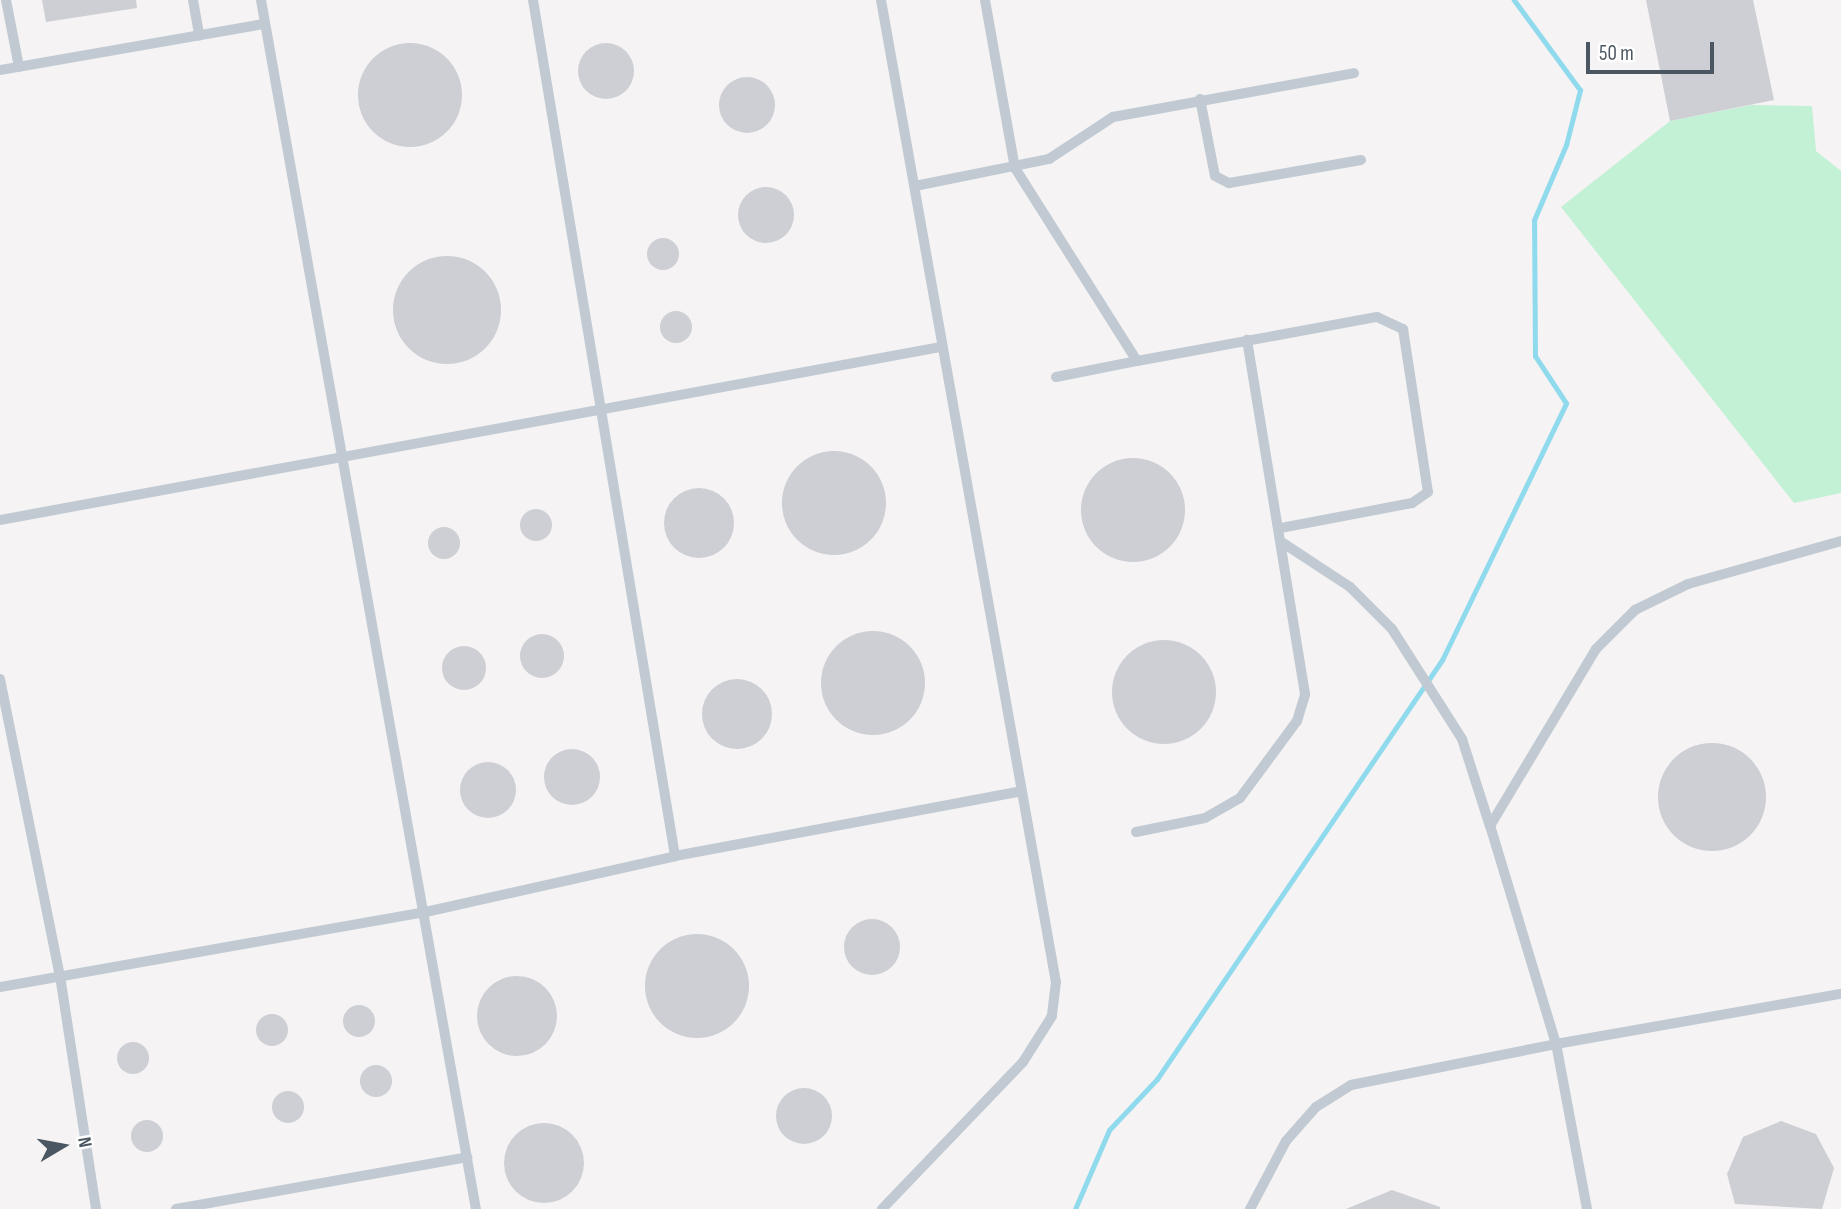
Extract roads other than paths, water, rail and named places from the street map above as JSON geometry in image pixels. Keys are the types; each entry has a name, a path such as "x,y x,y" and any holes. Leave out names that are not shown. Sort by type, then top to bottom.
{"lane":[{"path":"6,0 19,66"},
{"path":"193,0 199,35"},
{"path":"261,0 421,913 476,1209"},
{"path":"533,0 598,406 675,856"},
{"path":"881,0 1017,792 1056,982 1052,1016 1023,1062 882,1209"},
{"path":"985,0 1016,168 1137,361"},
{"path":"0,70 264,24"},
{"path":"915,186 1016,168 1064,151 1114,117 1200,99 1354,74"},
{"path":"1200,99 1215,176 1229,183 1361,160"},
{"path":"1056,377 1247,340 1385,317 1403,329 1428,492 1412,503 1281,528"},
{"path":"1136,832 1205,818 1240,798 1297,721 1304,676 1247,340"},
{"path":"0,520 598,406 942,347"},
{"path":"1490,826 1596,649 1635,610 1688,584 1841,541"},
{"path":"1283,543 1350,587 1392,629 1462,738 1556,1044 1587,1209"},
{"path":"0,679 60,976 96,1209"},
{"path":"0,987 421,913 675,856 1017,792"},
{"path":"1250,1209 1286,1141 1316,1107 1351,1084 1556,1044 1841,994"},
{"path":"176,1209 467,1157"}],"waterway":[{"path":"1075,1209 1109,1130 1157,1079 1442,660 1566,403 1535,356 1534,220 1566,145 1580,90 1514,0"}]}
